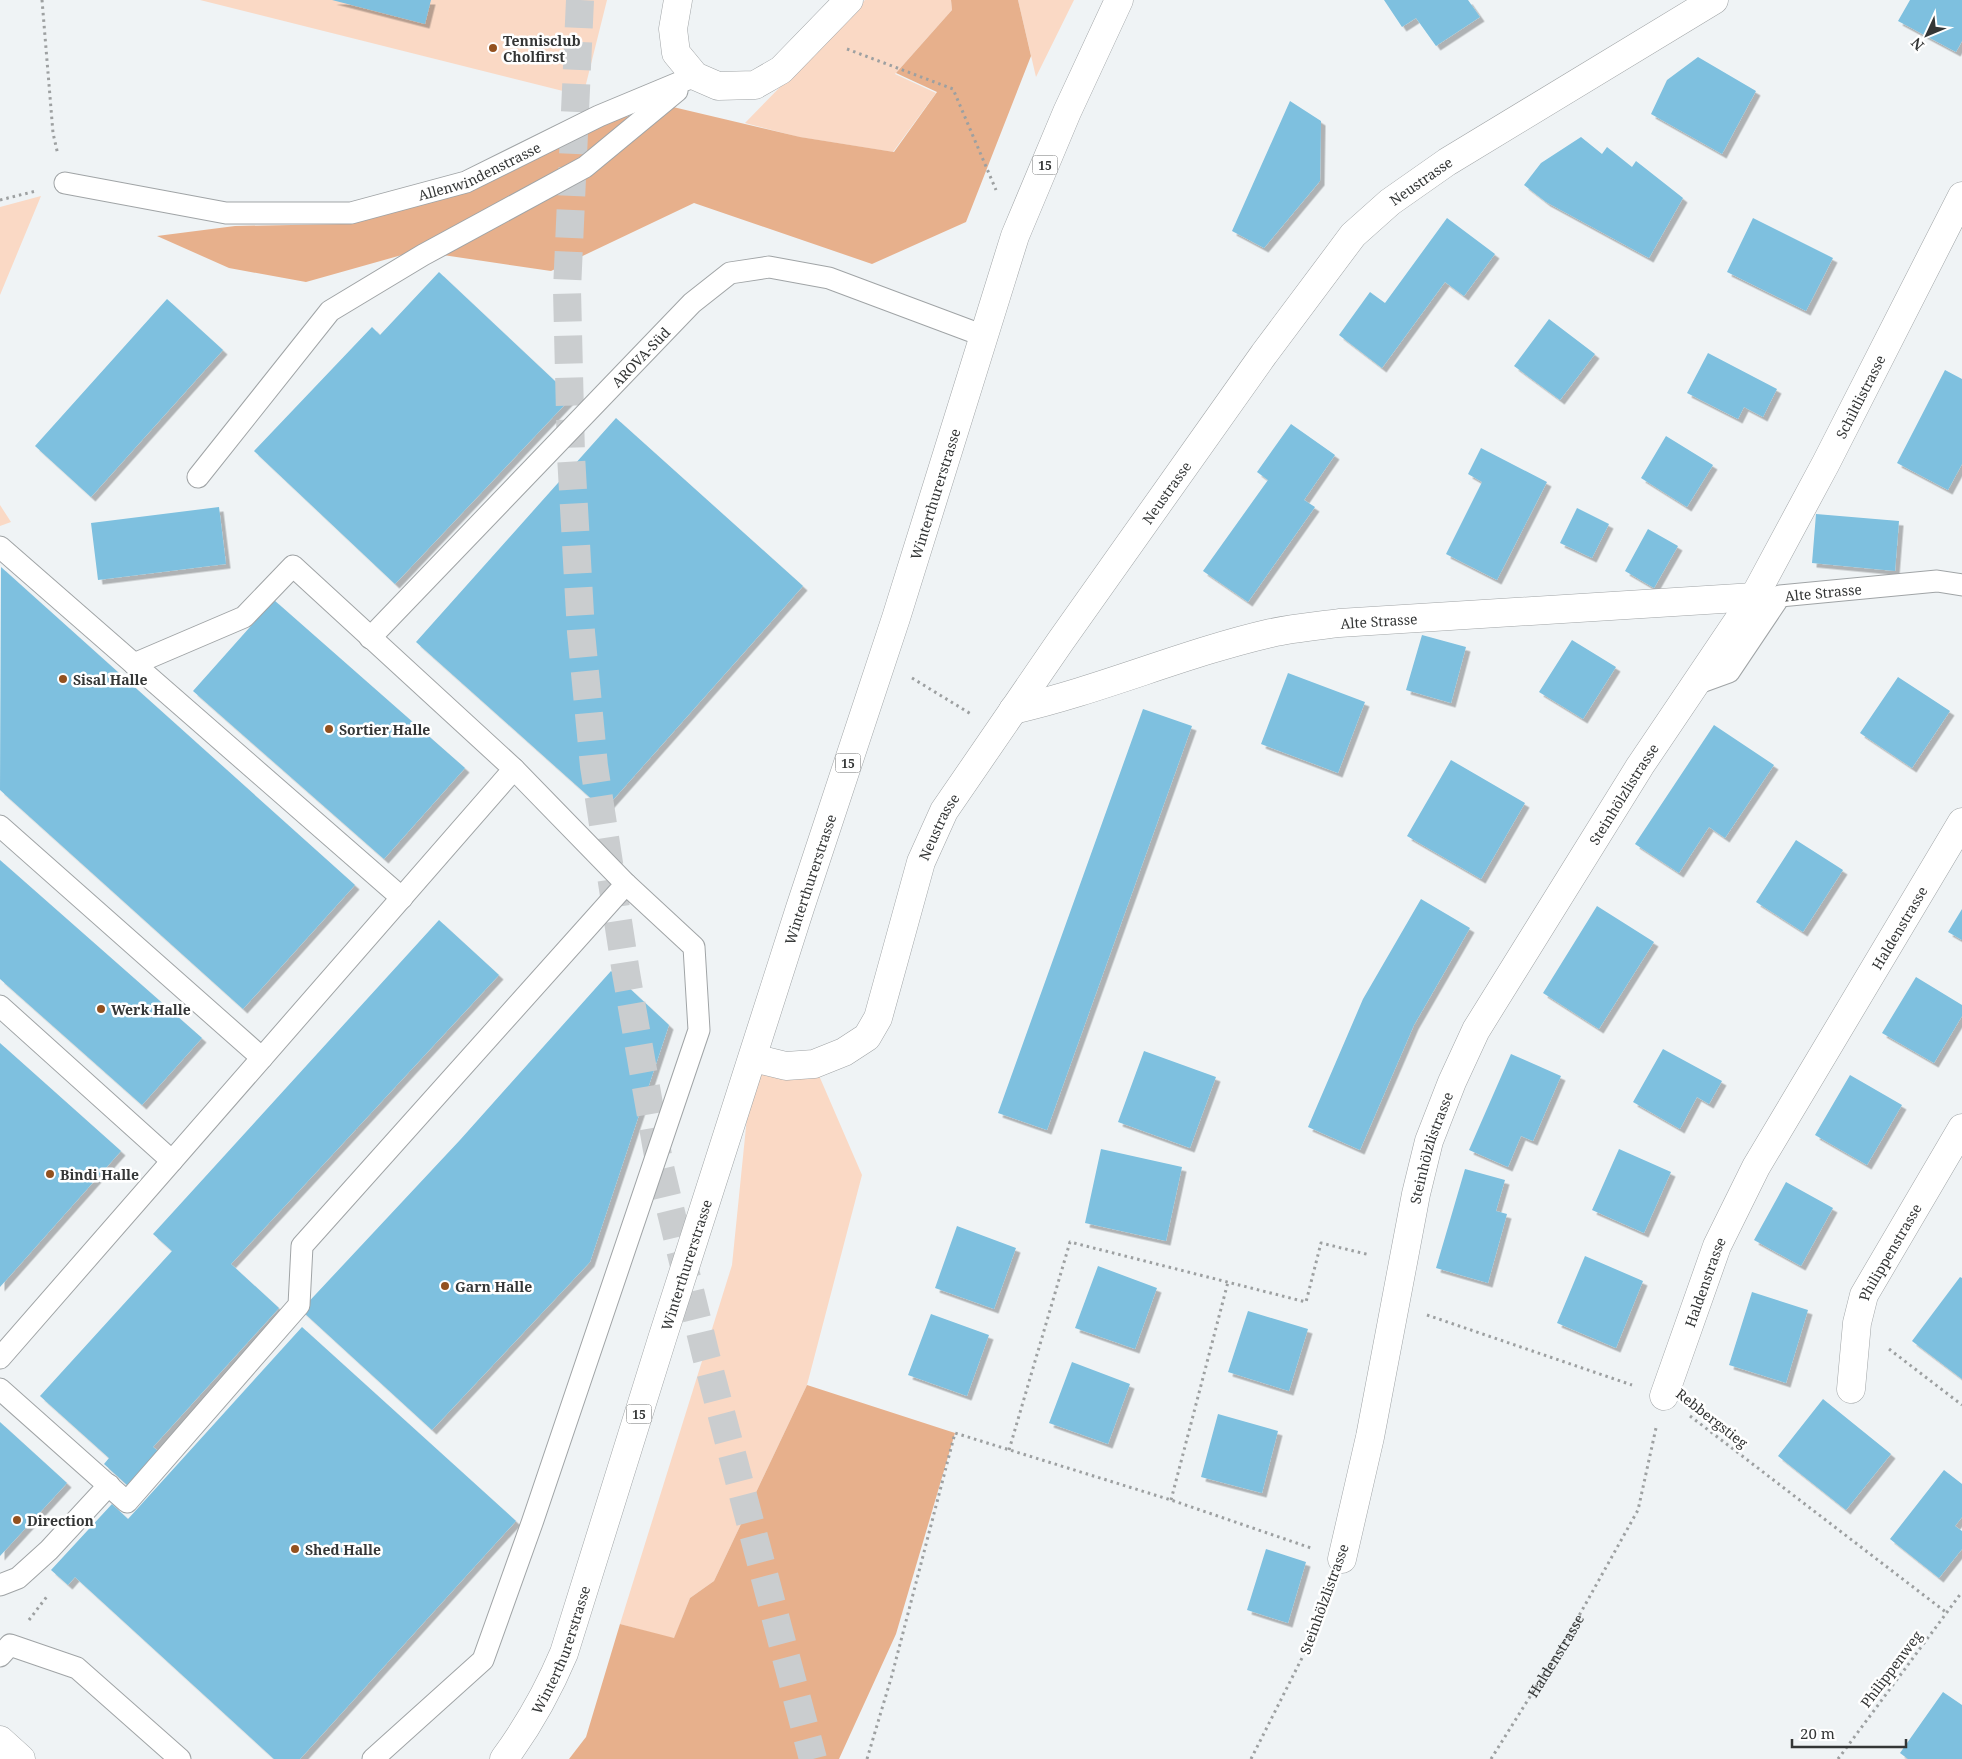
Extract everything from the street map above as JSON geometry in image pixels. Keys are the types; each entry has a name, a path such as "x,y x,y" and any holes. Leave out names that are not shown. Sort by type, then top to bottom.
{"street":[{"path":"678,0 673,29 676,53 695,76 718,86 754,84 781,70 848,0"},
{"name":"Winterthurerstrasse","path":"504,1759 524,1732 545,1696 564,1653 662,1339 800,908 882,660 1016,236 1067,112 1119,0"},
{"name":"Neustrasse","path":"753,1058 786,1066 814,1064 844,1052 866,1037 878,1018 921,862 944,811 1270,346 1353,235 1390,202 1447,162 1714,0"},
{"name":"Schiltlistrasse","path":"1754,597 1826,463 1962,196"},
{"name":"Alte Strasse","path":"1006,721 1046,703 1209,650 1272,632 1339,623 1754,597"},
{"name":"Steinhölzlistrasse","path":"1342,1559 1370,1438 1416,1194 1429,1141 1452,1082 1476,1030 1640,766 1754,597"},
{"name":"Haldenstrasse","path":"1664,1396 1717,1246 1756,1167 1962,822"},
{"name":"Philippenstrasse","path":"1851,1389 1857,1323 1864,1295 1962,1128"},
{"path":"0,1740 21,1759"}],"lane":[{"name":"Allenwindenstrasse","path":"65,183 226,213 351,213 466,182 599,116 695,76"},
{"path":"198,476 330,311 423,255 585,167 695,76"},
{"name":"AROVA-Süd","path":"370,638 692,303 730,273 769,267 829,278 984,336"},
{"path":"0,547 402,898"},
{"path":"134,664 244,616 293,566 514,770 626,884 694,947 699,1030 532,1523 483,1660 373,1759"},
{"name":"Alte Strasse","path":"1696,684 1729,672 1780,596 1937,581 1962,585"},
{"path":"0,1358 514,770"},
{"path":"0,826 262,1058"},
{"path":"0,1389 127,1502 299,1305 302,1246 626,884"},
{"path":"0,1006 172,1161"},
{"path":"0,1585 18,1578 30,1567 109,1485"},
{"path":"0,1656 10,1645 77,1668 180,1759"}],"path":[{"path":"0,200 65,183 52,133 42,0"},
{"path":"814,37 953,89 1016,236"},
{"path":"882,660 1006,721"},
{"path":"1009,1450 1070,1242 1306,1302 1321,1243 1404,1264"},
{"path":"1171,1500 1228,1282"},
{"name":"Rebbergstieg","path":"1396,1305 1664,1396 1947,1613"},
{"path":"1857,1323 1962,1405"},
{"name":"Haldenstrasse","path":"1491,1759 1566,1639 1638,1510 1664,1396"},
{"path":"867,1759 892,1674 955,1433 1171,1500 1342,1559"},
{"name":"Steinhölzlistrasse","path":"1251,1759 1304,1654 1342,1559"},
{"name":"Philippenweg","path":"1838,1759 1962,1592"}],"shaded area":[{"name":"Tennisclub Cholfirst","path":"200,0 607,0 583,96"},
{"path":"865,0 951,0 952,10 895,74 936,93 893,152 799,137 745,123"},
{"path":"951,0 1018,0 1031,56 966,222 872,264 694,203 551,271 416,251 306,282 229,268 157,236 235,226 342,224 474,185 600,122 673,107 800,137 894,152 937,92 896,73 952,10"},
{"path":"1018,0 1074,0 1036,77"},
{"path":"41,196 0,295 0,207"},
{"path":"0,505 11,522 0,526"},
{"path":"753,1058 814,1064 862,1175 807,1385 714,1581 690,1598 674,1639 620,1624 732,1265"},
{"path":"807,1385 955,1433 896,1634 839,1759 569,1759 586,1737 620,1624 674,1638 690,1598 714,1581"}],"building":[{"path":"332,0 431,0 425,24"},
{"path":"1384,0 1468,0 1480,17 1436,46 1416,18 1402,27"},
{"path":"1910,0 1962,0 1962,41 1956,52 1898,21"},
{"path":"1698,57 1756,91 1722,154 1651,114 1667,80"},
{"path":"1290,101 1321,121 1320,181 1264,248 1232,231"},
{"path":"1581,137 1602,154 1607,147 1632,167 1636,161 1683,198 1649,258 1546,202 1524,185 1541,163"},
{"path":"1447,218 1495,254 1464,296 1445,282 1382,368 1339,335 1370,292 1385,303"},
{"path":"1753,218 1833,258 1806,311 1727,272"},
{"path":"439,272 572,397 395,584 254,451 372,327 380,335"},
{"path":"167,299 223,350 91,497 35,446"},
{"path":"1549,319 1595,354 1560,400 1514,366"},
{"path":"1708,353 1777,389 1763,417 1744,407 1738,419 1687,393"},
{"path":"1945,370 1962,379 1962,464 1948,490 1897,463"},
{"path":"616,418 803,586 604,810 416,642"},
{"path":"1291,424 1335,455 1304,500 1315,507 1248,602 1203,571 1268,480 1257,472"},
{"path":"1666,436 1713,465 1687,507 1641,478"},
{"path":"1481,448 1547,482 1497,580 1446,554 1482,482 1468,474"},
{"path":"219,507 226,564 98,580 91,523"},
{"path":"1577,508 1609,524 1592,558 1560,543"},
{"path":"1816,514 1899,521 1895,571 1812,563"},
{"path":"1648,529 1678,546 1654,588 1625,571"},
{"name":"Sisal Halle","path":"1,567 355,885 243,1009 0,790"},
{"name":"Sortier Halle","path":"274,600 465,768 384,859 193,691"},
{"path":"1422,635 1466,647 1451,703 1406,690"},
{"path":"1572,640 1616,667 1583,719 1539,692"},
{"path":"1288,673 1365,702 1338,773 1261,744"},
{"path":"1898,677 1950,711 1912,768 1860,733"},
{"path":"1143,709 1192,726 1047,1130 998,1113"},
{"path":"1714,725 1774,765 1725,838 1709,827 1679,873 1635,844"},
{"path":"1451,760 1525,803 1481,879 1407,836"},
{"path":"1796,840 1843,870 1803,932 1756,902"},
{"name":"Werk Halle","path":"0,860 202,1038 142,1105 0,979"},
{"path":"1421,899 1470,928 1414,1025 1360,1150 1308,1127 1363,999"},
{"path":"1597,906 1654,942 1599,1029 1543,993"},
{"path":"1962,909 1962,940 1948,932"},
{"path":"439,920 499,975 231,1264 279,1308 153,1447 158,1451 127,1485 104,1464 109,1458 40,1396 172,1251 153,1234"},
{"path":"611,971 669,1025 590,1262 432,1430 301,1310 460,1140"},
{"path":"1916,977 1962,1005 1962,1016 1934,1063 1882,1033"},
{"name":"Bindi Halle","path":"0,1043 121,1151 0,1287"},
{"path":"1663,1049 1722,1081 1709,1104 1697,1097 1680,1129 1633,1102"},
{"path":"1144,1051 1216,1077 1190,1148 1118,1122"},
{"path":"1511,1054 1561,1076 1533,1141 1521,1136 1508,1167 1469,1150"},
{"path":"1850,1075 1902,1105 1867,1165 1815,1135"},
{"path":"1101,1149 1182,1167 1166,1241 1085,1223"},
{"path":"1619,1149 1671,1172 1644,1233 1592,1210"},
{"path":"1465,1169 1505,1180 1496,1211 1507,1214 1488,1283 1436,1268"},
{"path":"1786,1182 1833,1208 1801,1266 1754,1240"},
{"path":"957,1226 1016,1248 994,1309 935,1288"},
{"path":"1585,1256 1643,1281 1616,1348 1557,1323"},
{"path":"1098,1266 1157,1288 1135,1349 1075,1328"},
{"path":"1960,1277 1962,1278 1962,1379 1912,1341"},
{"path":"1752,1292 1808,1310 1786,1383 1729,1365"},
{"path":"1248,1311 1308,1329 1289,1391 1228,1372"},
{"path":"931,1314 989,1335 967,1396 908,1375"},
{"name":"Shed Halle","path":"302,1327 516,1521 300,1759 274,1759 75,1577 68,1585 51,1570 112,1504 128,1519"},
{"path":"1072,1362 1130,1384 1108,1444 1049,1423"},
{"path":"1823,1399 1891,1454 1846,1510 1778,1456"},
{"path":"1218,1414 1278,1431 1262,1493 1201,1477"},
{"name":"Direction","path":"0,1422 67,1483 0,1556"},
{"path":"1944,1470 1962,1484 1962,1517 1955,1526 1962,1531 1962,1549 1939,1578 1890,1539"},
{"path":"1266,1549 1306,1562 1288,1623 1247,1610"},
{"path":"1943,1692 1962,1705 1962,1759 1908,1759 1900,1753"}],"tunnel":[{"path":"580,0 567,290 571,455 581,632 594,766 626,973 660,1167 706,1356 813,1759"}],"place":[{"name":"Tennisclub Cholfirst","path":"493,48"},
{"name":"Sisal Halle","path":"63,679"},
{"name":"Sortier Halle","path":"329,729"},
{"name":"Werk Halle","path":"101,1009"},
{"name":"Bindi Halle","path":"50,1174"},
{"name":"Garn Halle","path":"445,1286"},
{"name":"Direction","path":"17,1520"},
{"name":"Shed Halle","path":"295,1549"}]}
